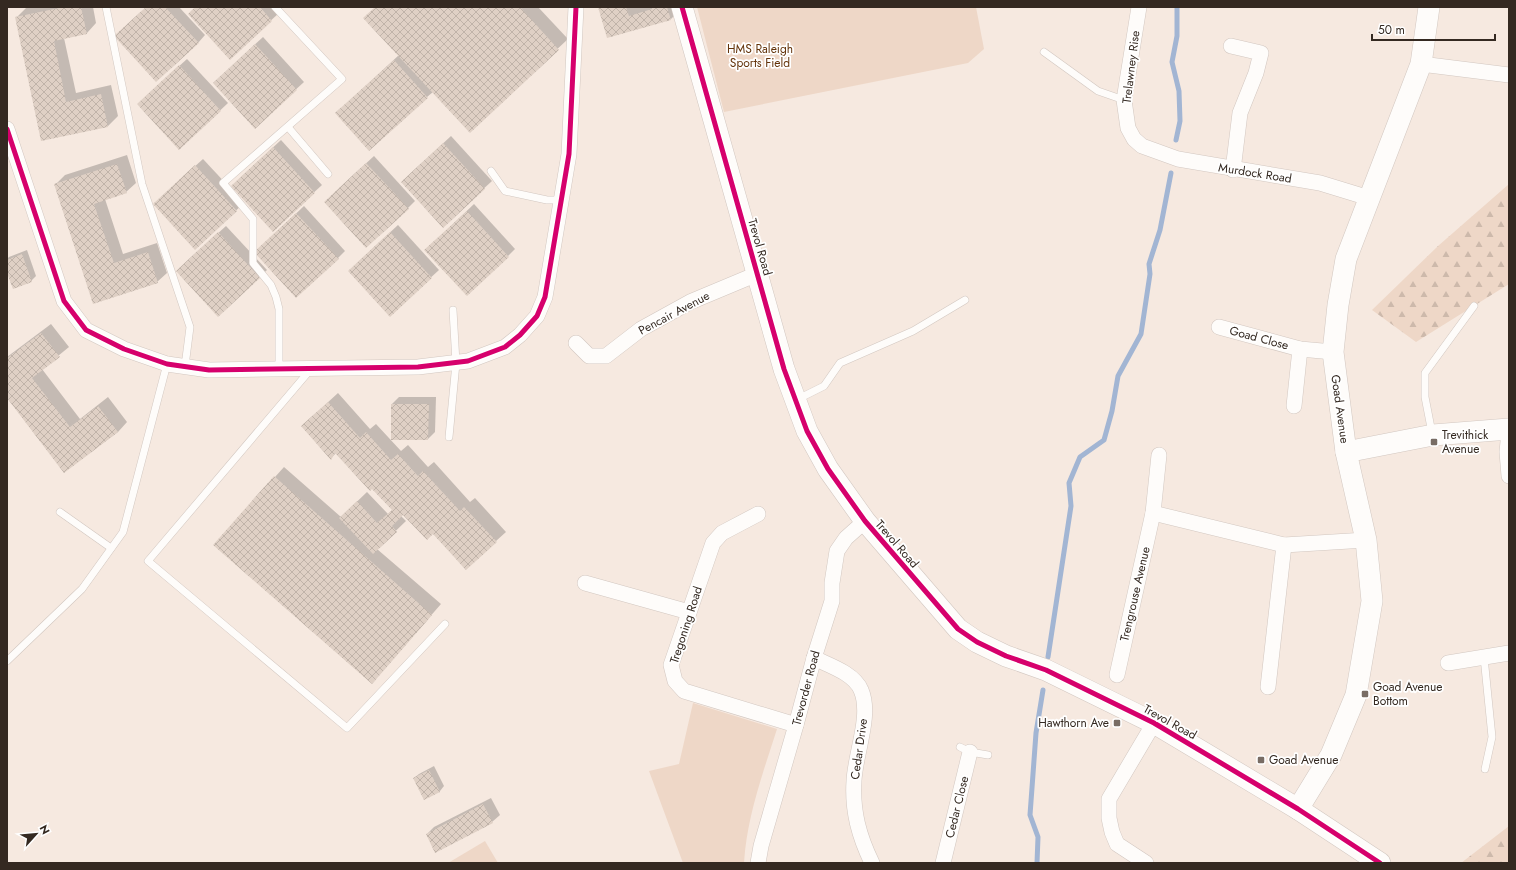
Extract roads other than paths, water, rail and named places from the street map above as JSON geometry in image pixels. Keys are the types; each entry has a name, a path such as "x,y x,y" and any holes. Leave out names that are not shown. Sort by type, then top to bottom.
{"street":[{"path":"7,129 64,300 86,330 124,349 168,364 209,370 418,367 468,361 505,347 520,335 537,316 547,290 569,154 576,7"},
{"name":"Trevol Road","path":"682,7 784,369 807,431 828,469 865,521 958,629 977,642 1006,656 1046,670 1154,723 1298,809 1380,863"},
{"name":"Trelawney Rise","path":"1139,7 1124,100 1128,128 1134,139 1142,146"},
{"name":"Goad Avenue","path":"1298,809 1331,755 1356,695 1372,601 1366,540 1346,452 1333,352 1338,305 1346,259 1422,64 1429,7"},
{"path":"1231,46 1261,53 1256,73 1240,113 1233,170"},
{"path":"1422,64 1509,75"},
{"name":"Murdock Road","path":"1142,146 1178,159 1233,170 1320,183 1369,198"},
{"name":"Pencair Avenue","path":"576,343 589,356 606,356 641,329 690,302 757,274"},
{"name":"Goad Close","path":"1219,327 1300,348 1333,352"},
{"name":"Goad Close","path":"1294,406 1300,348"},
{"path":"1346,452 1433,435 1509,430 1507,452 1509,476"},
{"name":"Trengrouse Avenue","path":"1117,675 1154,513 1159,455"},
{"path":"1154,513 1284,545 1366,540"},
{"name":"Tregoning Road","path":"758,514 722,533 713,543 671,665 675,681 684,692 796,725"},
{"name":"Trevorder Road","path":"758,863 759,851 814,658 832,601 832,583 837,551 846,538 865,521"},
{"path":"1268,687 1284,545"},
{"path":"585,583 689,612"},
{"path":"1448,663 1509,653"},
{"name":"Cedar Drive","path":"814,658 848,676 861,689 865,708 854,780 854,810 860,838 872,863"},
{"path":"1146,863 1117,844 1112,832 1109,818 1109,799 1154,723"},
{"name":"Cedar Close","path":"943,863 965,749"}],"lane":[{"path":"106,7 142,184 190,327 184,366"},
{"path":"275,7 342,79 223,183 253,219 253,262 271,285 279,309 279,369"},
{"path":"1044,52 1098,91 1124,100"},
{"path":"288,127 328,174"},
{"path":"490,172 505,191 547,200 562,200"},
{"path":"796,400 824,386 840,363 913,331 965,300"},
{"path":"1433,435 1425,398 1424,373 1474,306"},
{"path":"449,437 456,363 453,310"},
{"path":"7,661 82,589 122,532 168,364"},
{"path":"312,369 148,561 347,728 445,624"},
{"path":"60,512 111,548"},
{"path":"1484,657 1492,737 1485,768"},
{"path":"965,749 988,755"}],"waterway":[{"path":"1176,140 1180,121 1179,91 1172,62 1177,36 1177,7"},
{"path":"1048,657 1071,506 1069,483 1080,457 1104,440 1112,411 1118,376 1141,334 1150,274 1149,264 1160,230 1171,173"},
{"path":"1037,863 1038,837 1030,815 1036,733 1043,690"}],"place":[{"name":"Trevithick Avenue","path":"1434,442"},
{"name":"Goad Avenue Bottom","path":"1365,694"},
{"name":"Hawthorn Ave","path":"1117,723"},
{"name":"Goad Avenue","path":"1261,760"}],"park label":[{"name":"HMS Raleigh Sports Field","path":"760,56"}]}
